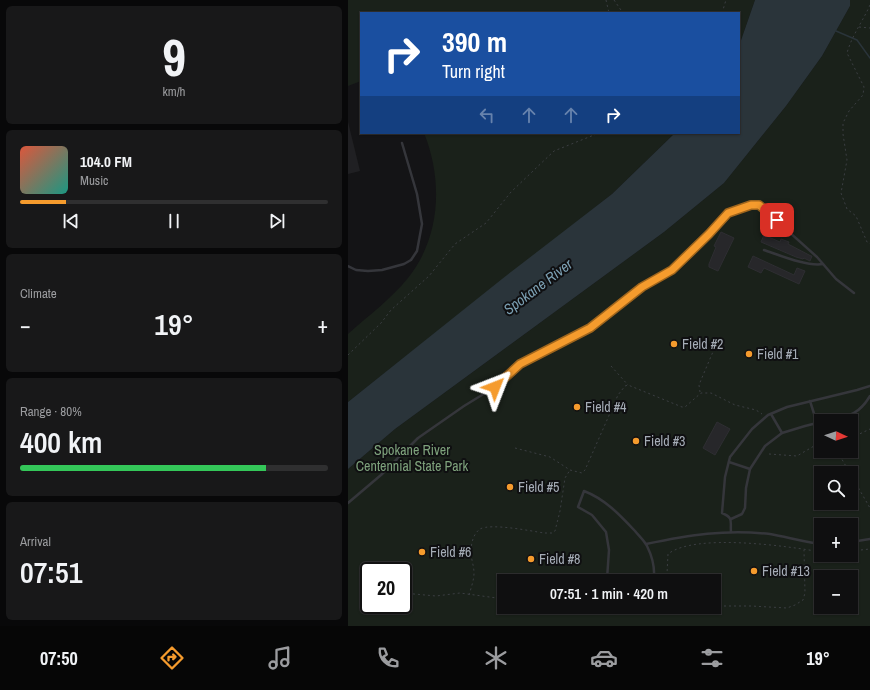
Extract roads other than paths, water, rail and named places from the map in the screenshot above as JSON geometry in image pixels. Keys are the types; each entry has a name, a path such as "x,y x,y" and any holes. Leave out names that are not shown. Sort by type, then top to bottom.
{"lane":[{"path":"348,266 356,270 382,270 404,264 411,260 417,251 422,224 417,194 402,143"},
{"path":"348,503 381,475 418,438 464,406 495,387 520,364 590,328 642,287 672,270 728,213 751,205 759,205 823,264 836,279 854,293"},
{"path":"764,250 800,262 818,265 823,264"},
{"path":"731,532 731,520 729,516 722,513 725,477 730,457 752,429 771,414 787,407 870,386"},
{"path":"855,414 865,404 870,396"},
{"path":"810,401 814,414"},
{"path":"771,414 782,433"},
{"path":"731,520 742,514 745,508 746,488 750,469 765,446 782,433 814,424"},
{"path":"729,462 750,469"},
{"path":"607,574 609,550 606,532 592,514 578,507 584,491 595,495 610,505 646,544 652,559 654,574"},
{"path":"646,544 702,533 731,532 769,534 814,543"},
{"path":"858,541 870,539"}],"water":[{"name":"Spokane River","path":"755,0 850,0 850,6 822,56 786,106 724,183 664,232 395,429 348,469 348,402 502,279 612,194 674,134 740,134 740,43"}],"waterway":[{"path":"836,31 857,40 870,58"}],"place":[{"name":"Field #2","path":"674,344"},
{"name":"Field #1","path":"749,354"},
{"name":"Field #4","path":"577,407"},
{"name":"Field #3","path":"636,441"},
{"name":"Field #5","path":"510,487"},
{"name":"Field #6","path":"422,552"},
{"name":"Field #8","path":"531,559"},
{"name":"Field #13","path":"754,571"}],"park label":[{"name":"Spokane River Centennial State Park","path":"412,458"}]}
